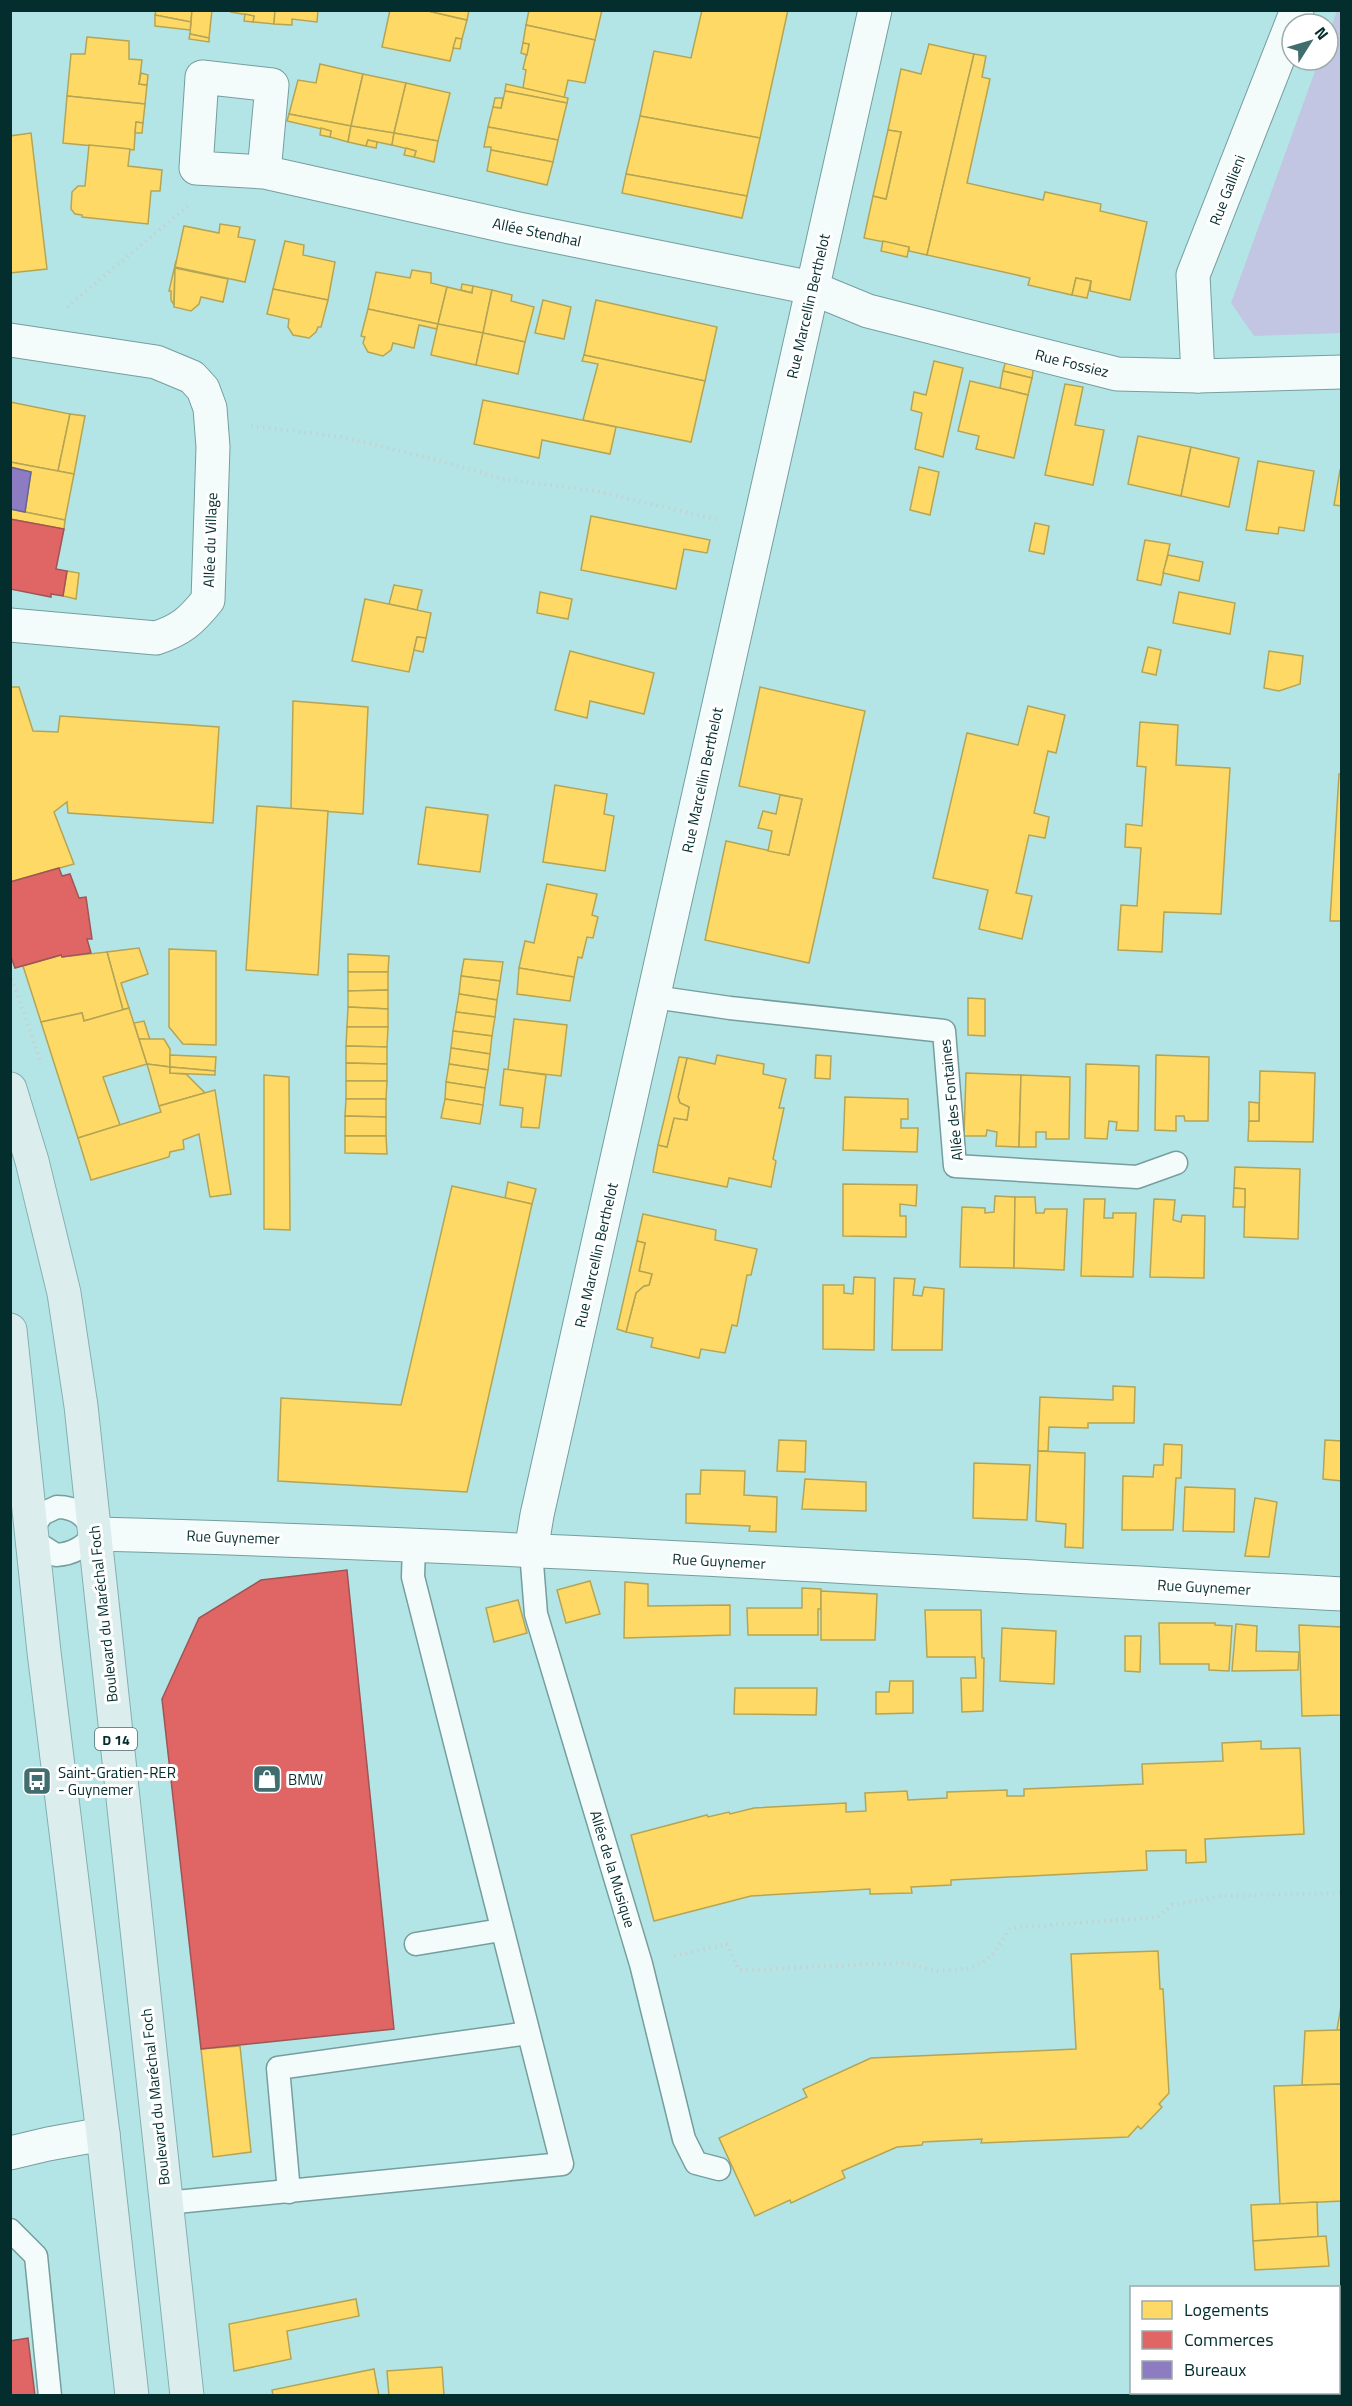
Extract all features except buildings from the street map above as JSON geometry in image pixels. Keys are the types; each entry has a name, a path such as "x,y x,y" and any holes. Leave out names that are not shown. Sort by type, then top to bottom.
{"main road":[{"name":"Boulevard du Maréchal Foch","path":"10,1089 32,1161 64,1293 81,1406 187,2396"},
{"path":"10,1330 21,1532 45,1664 104,2134 132,2396"}],"street":[{"name":"Rue Marcellin Berthelot","path":"531,1551 539,1503 875,10"},
{"name":"Rue Gallieni","path":"1198,376 1193,275 1297,10"},
{"path":"196,168 201,76 272,85 264,172"},
{"name":"Allée Stendhal","path":"196,168 264,172 519,229 812,288"},
{"name":"Rue Fossiez","path":"812,288 868,311 1117,374 1198,376 1341,372"},
{"name":"Allée du Village","path":"10,625 156,638 176,631 208,600 212,434 210,408 203,389 192,377 156,362 20,341"},
{"name":"Rue Guynemer","path":"95,1534 199,1535 414,1545 1341,1594"},
{"path":"10,2153 104,2134"}],"lane":[{"name":"Allée des Fontaines","path":"654,997 730,1008 944,1031 955,1166 1137,1177 1176,1163"},
{"path":"66,1507 81,1513 89,1521 95,1534 80,1549 56,1555 21,1532 50,1509 66,1507"},
{"path":"166,2203 562,2164 413,1577 414,1545"},
{"name":"Allée de la Musique","path":"531,1551 536,1614 641,1964 684,2139 696,2163 719,2169"},
{"path":"416,1944 501,1929"},
{"path":"289,2192 278,2068 528,2033"},
{"path":"10,2230 36,2256 50,2396"}],"path":[{"path":"20,341 60,314 188,207 196,168"},
{"path":"212,434 342,437 504,479 596,491 758,528"},
{"path":"671,1957 727,1944 739,1970 904,1963 938,1971 967,1969 982,1963 994,1953 1010,1928 1158,1917 1172,1905 1222,1896 1341,1893"}],"shaded area":[{"path":"1342,11 1341,333 1254,336 1231,303 1315,72 1340,72 1340,12 1337,12"}],"place":[{"name":"BMW","path":"267,1779"},
{"name":"Saint-Gratien-RER - Guynemer","path":"37,1781"}]}
